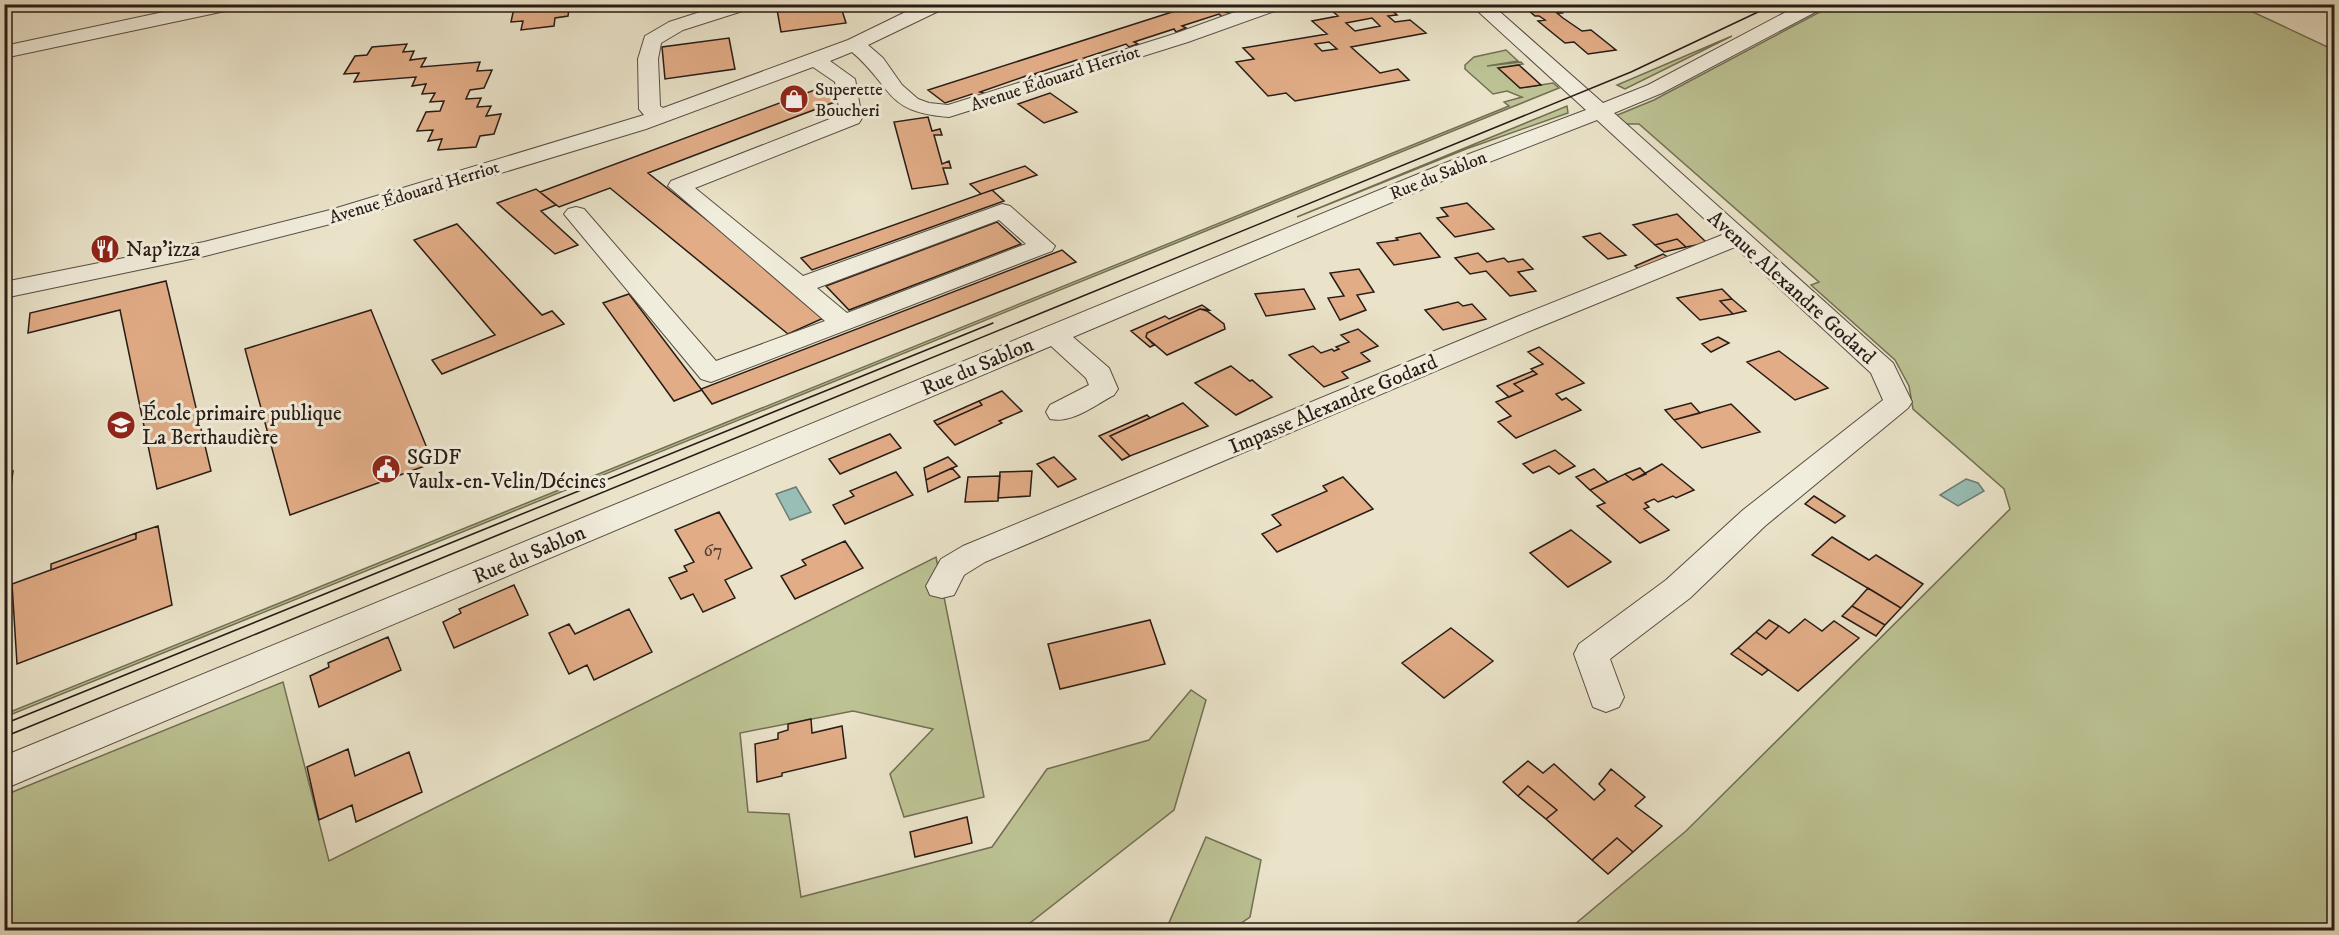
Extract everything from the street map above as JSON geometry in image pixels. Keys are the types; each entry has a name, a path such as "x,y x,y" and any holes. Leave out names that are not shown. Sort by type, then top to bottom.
{"street":[{"path":"4,52 230,4"},
{"path":"660,116 650,110 648,59 652,40 676,26 745,4"},
{"name":"Avenue Édouard Herriot","path":"4,290 205,249 338,215 660,116 855,44 938,4"},
{"name":"Avenue Édouard Herriot","path":"855,44 876,62 895,89 911,103 926,109 950,111 1181,38 1276,4"},
{"name":"Avenue Alexandre Godard","path":"1479,4 1516,34 1883,369 1898,402 1754,518 1678,590 1591,654 1606,697"},
{"name":"Rue du Sablon","path":"4,773 1453,168 1655,89 1816,4"},
{"path":"815,60 845,79 851,118 680,186 844,323"},
{"path":"576,214 711,373 1043,246 1002,212 800,286"},
{"name":"Impasse Alexandre Godard","path":"942,586 952,567 974,554 1506,331 1737,238"},
{"name":"Rue du Sablon","path":"1053,334 1099,374 1104,388 1060,412"}],"green space":[{"path":"1833,5 2238,5 2334,50 2334,930 1568,930 1686,831 2010,509 2004,489 1913,409 1909,386 1895,360 1811,285 1819,282 1639,124 1625,124 1615,116 1654,100"},
{"path":"1732,36 1625,89 1617,85"},
{"path":"1506,50 1518,61 1487,66 1521,62 1523,64 1499,68 1520,88 1553,83 1559,88 5,717 5,714 1509,106 1504,102 1522,97 1507,91 1493,94 1465,69 1465,65 1474,57"},
{"path":"1567,106 1568,113 1466,149 1297,217"},
{"path":"936,557 984,797 904,817 890,774 933,729 853,711 740,733 748,812 789,814 801,897 992,847 1047,769 1149,740 1191,690 1206,700 1174,810 1021,930 5,930 5,795 283,682 329,861"},
{"path":"1206,837 1261,860 1250,917 1231,930 1148,930 1168,925"}],"water":[{"path":"1966,479 1978,483 1984,491 1958,506 1940,495"},
{"path":"796,487 811,512 790,520 776,494"}],"building":[{"path":"526,4 582,4 581,7 569,9 568,16 555,18 554,26 521,30 523,21 511,22 514,8"},
{"path":"776,4 840,4 846,23 781,32"},
{"path":"1197,4 1248,5 1226,12 1231,14 1222,17 1219,14 1182,26 1186,28 1176,32 1174,29 1134,42 1138,44 1129,47 1126,44 1084,58 1090,60 1079,63 1077,60 1034,74 1040,76 1029,80 1026,76 980,92 986,94 975,97 972,94 945,103 928,90"},
{"path":"1353,4 1385,4 1397,15 1388,16 1395,22 1410,20 1426,33 1351,47 1380,73 1398,69 1409,80 1295,101 1286,93 1268,96 1236,62 1254,59 1243,48 1327,34 1312,21 1338,16 1331,10 1355,6","holes":["1372,18 1380,26 1355,31 1346,23","1329,42 1337,49 1322,51 1315,44"]},
{"path":"1521,4 1552,4 1562,13 1557,13 1563,18 1582,31 1591,30 1616,50 1588,54 1574,42 1565,43 1538,21 1545,20 1535,16"},
{"path":"2260,4 2292,4 2299,8 2273,11"},
{"path":"729,38 735,69 665,79 662,47"},
{"path":"407,44 403,52 414,51 410,60 426,58 421,67 480,62 477,71 492,70 484,88 470,90 466,99 481,98 477,107 491,106 486,116 501,114 494,134 480,136 476,147 438,150 442,139 428,141 433,130 417,131 426,112 440,111 444,101 430,102 435,93 422,94 426,84 412,86 416,77 354,82 359,73 344,74 355,56 367,55 372,47"},
{"path":"1519,65 1541,85 1520,88 1498,68"},
{"path":"820,88 840,100 648,173 828,316 788,334 610,188 559,207 540,192"},
{"path":"1050,93 1077,112 1044,123 1018,104"},
{"path":"928,117 932,131 940,129 942,135 934,135 942,164 949,161 951,168 943,168 948,184 912,189 894,122"},
{"path":"1025,166 1037,175 981,194 970,184"},
{"path":"536,189 556,205 541,211 578,245 555,254 497,203"},
{"path":"992,190 1004,201 812,270 801,258"},
{"path":"1467,203 1494,229 1455,237 1437,218 1448,216 1441,208"},
{"path":"1677,214 1707,243 1686,247 1677,239 1655,245 1633,225"},
{"path":"997,222 1021,244 849,310 826,286"},
{"path":"457,224 542,315 552,311 564,324 442,374 432,360 495,335 414,240"},
{"path":"1420,233 1440,257 1394,265 1377,243 1398,240 1396,238"},
{"path":"1600,233 1626,255 1608,259 1583,237"},
{"path":"1677,239 1686,247 1664,252 1655,245"},
{"path":"1062,250 1076,262 712,404 701,389"},
{"path":"1478,253 1487,262 1504,258 1508,262 1523,259 1533,269 1518,272 1536,291 1510,296 1486,271 1470,274 1455,258"},
{"path":"1663,254 1672,260 1642,272 1635,266"},
{"path":"1359,269 1374,292 1357,295 1366,310 1340,320 1328,298 1344,296 1330,273"},
{"path":"166,281 211,471 157,489 120,310 28,333 30,313"},
{"path":"1304,289 1315,309 1266,316 1255,294"},
{"path":"1722,289 1732,299 1720,301 1733,314 1700,320 1677,298"},
{"path":"629,294 702,390 674,401 603,303"},
{"path":"1732,299 1746,311 1733,314 1720,301"},
{"path":"1458,302 1463,306 1472,304 1486,319 1443,330 1425,310"},
{"path":"1202,305 1209,310 1200,309 1147,333 1146,337 1154,345 1150,347 1131,331 1165,316 1169,319"},
{"path":"1200,309 1207,311 1224,324 1225,329 1167,355 1146,337 1147,333"},
{"path":"371,310 433,463 290,515 245,349"},
{"path":"1358,329 1378,346 1361,353 1370,361 1342,372 1348,378 1324,387 1289,355 1313,346 1321,353 1332,349 1334,351 1339,349 1336,347 1349,342 1341,335"},
{"path":"1718,337 1729,343 1711,352 1702,344"},
{"path":"1539,347 1584,383 1556,394 1562,400 1566,398 1581,410 1516,438 1498,422 1511,416 1496,402 1523,391 1514,384 1537,374 1531,369 1543,364 1528,352"},
{"path":"1779,351 1828,388 1795,400 1747,362"},
{"path":"1231,366 1272,397 1236,415 1195,383"},
{"path":"1533,371 1537,374 1514,384 1523,391 1509,397 1497,386"},
{"path":"1002,391 1022,411 999,421 1002,423 955,445 937,425 982,405 979,401"},
{"path":"979,401 982,405 937,425 934,421"},
{"path":"1183,403 1208,426 1130,456 1110,436"},
{"path":"1691,403 1700,413 1674,420 1665,410"},
{"path":"1731,404 1760,432 1702,448 1674,420"},
{"path":"1147,415 1150,418 1110,436 1130,456 1122,460 1099,436"},
{"path":"890,434 901,448 840,474 829,459"},
{"path":"1555,450 1575,466 1559,474 1549,466 1533,473 1523,464"},
{"path":"948,457 957,466 926,480 924,468"},
{"path":"1054,457 1076,479 1058,487 1037,464"},
{"path":"1662,464 1694,490 1676,498 1673,496 1658,502 1654,499 1645,503 1649,507 1644,509 1669,530 1640,543 1597,506 1605,503 1590,490 1625,474 1633,480"},
{"path":"952,468 960,477 928,492 926,480"},
{"path":"1640,468 1646,474 1633,480 1625,474"},
{"path":"1594,469 1608,482 1590,490 1576,477"},
{"path":"13,471 6,525 4,525 4,474"},
{"path":"1032,471 1030,496 998,498 1000,472"},
{"path":"896,472 913,495 845,524 833,505 854,496 850,491"},
{"path":"1000,476 998,501 965,502 968,477"},
{"path":"1343,477 1373,509 1277,552 1262,534 1281,525 1272,515 1327,491 1323,486"},
{"path":"1814,496 1845,516 1835,523 1805,504"},
{"path":"719,512 752,568 725,580 735,598 703,612 693,594 681,599 669,578 687,571 684,566 694,562 675,530"},
{"path":"158,526 172,605 17,664 12,584 136,539 136,533"},
{"path":"1571,530 1611,562 1568,587 1530,553"},
{"path":"136,533 136,539 51,570 51,564"},
{"path":"1832,537 1869,560 1876,555 1923,584 1901,608 1812,555"},
{"path":"845,541 863,568 795,599 781,576 806,565 802,560"},
{"path":"514,585 528,615 454,648 443,622 461,613 459,609"},
{"path":"1868,588 1901,608 1885,625 1852,606"},
{"path":"1852,606 1885,625 1876,636 1842,616"},
{"path":"629,609 652,652 594,680 587,665 569,674 549,633 569,624 575,634"},
{"path":"1805,619 1822,631 1834,621 1859,638 1798,691 1738,648 1756,632 1766,639 1779,626 1789,633"},
{"path":"1150,620 1165,664 1060,689 1048,644"},
{"path":"1769,620 1779,626 1766,639 1756,632"},
{"path":"1451,628 1493,661 1444,698 1402,663"},
{"path":"388,637 401,670 319,707 310,676 329,667 328,663"},
{"path":"1738,648 1768,670 1762,675 1731,654"},
{"path":"811,719 812,733 842,726 846,758 782,773 782,776 757,782 755,744 778,739 778,733 788,730 788,724"},
{"path":"348,749 355,776 409,752 422,792 356,822 352,805 319,820 307,767"},
{"path":"1528,761 1543,773 1554,764 1594,800 1605,790 1599,784 1611,769 1645,797 1635,806 1662,826 1633,852 1617,838 1592,860 1546,819 1557,810 1528,786 1518,796 1503,782"},
{"path":"1528,786 1557,810 1546,819 1518,796"},
{"path":"967,817 972,843 915,857 910,832"},
{"path":"1617,838 1633,852 1608,874 1592,860"}],"tram line":[{"path":"4,737 1631,72 1775,4"},
{"path":"4,724 993,323"}],"place":[{"name":"Superette Boucheri","path":"794,99"},
{"name":"Nap'izza","path":"105,249"},
{"name":"École primaire publique La Berthaudière","path":"121,425"},
{"name":"SGDF Vaulx-en-Velin/Décines","path":"386,469"}]}
